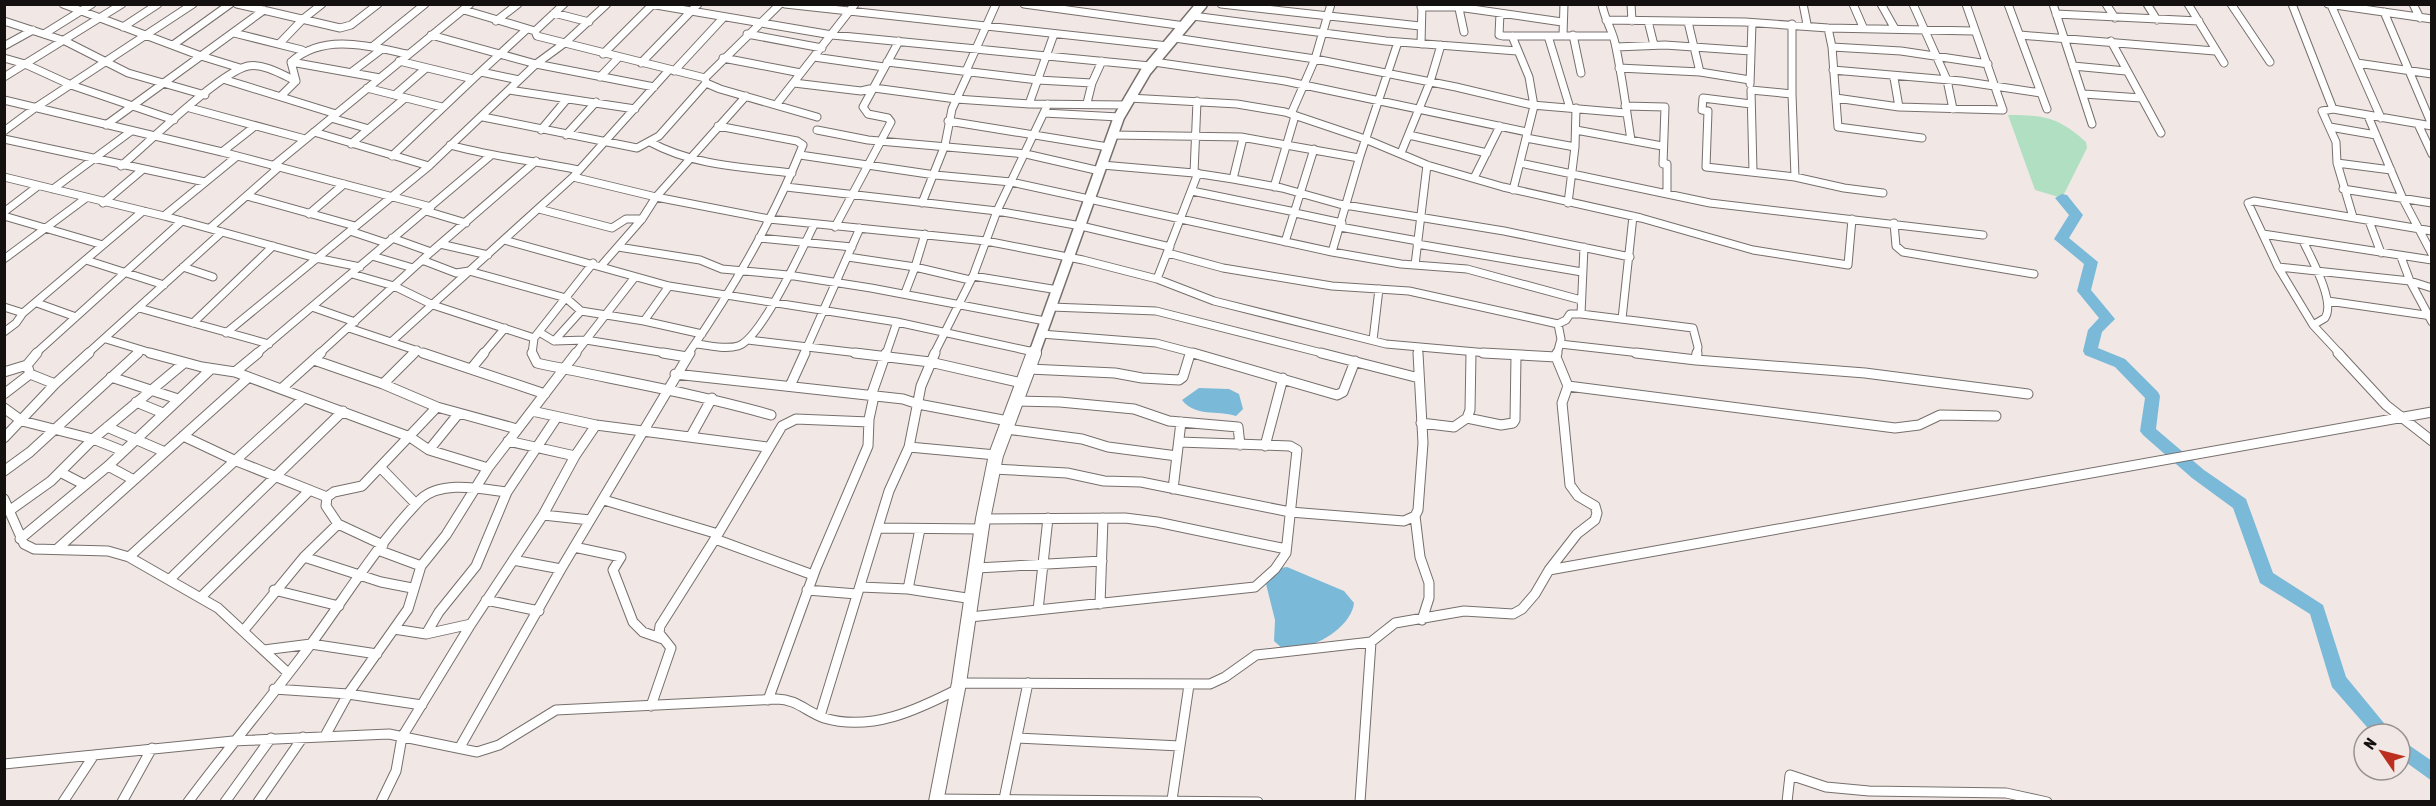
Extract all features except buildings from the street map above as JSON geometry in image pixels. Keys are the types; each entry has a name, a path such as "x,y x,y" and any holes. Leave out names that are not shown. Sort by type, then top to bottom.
{"street":[{"path":"63,4 201,56 240,68 255,66 296,81"},
{"path":"44,34 92,4"},
{"path":"4,77 122,4"},
{"path":"123,27 158,4"},
{"path":"4,131 35,108 193,4"},
{"path":"173,45 230,4"},
{"path":"237,4 344,28 378,4"},
{"path":"280,43 322,4"},
{"path":"372,47 425,4"},
{"path":"496,21 518,4"},
{"path":"535,31 564,4"},
{"path":"226,333 429,166 536,64 566,42 608,4"},
{"path":"641,63 698,4"},
{"path":"483,117 637,148 660,135 723,58 780,4"},
{"path":"785,4 984,27 1171,42 1315,59 1534,106 1626,109 1657,105 1665,107 1662,146 1667,195"},
{"path":"776,105 855,4"},
{"path":"922,203 945,145 948,121 956,99 984,27 996,4"},
{"path":"1024,4 1185,27"},
{"path":"1098,14 1103,4"},
{"path":"1221,4 1420,26"},
{"path":"1274,187 1293,115 1315,59 1331,4"},
{"path":"1497,4 1499,35 1613,36"},
{"path":"1563,35 1564,4"},
{"path":"1602,4 1616,47 1631,140"},
{"path":"1631,4 1632,21"},
{"path":"1803,4 1807,24"},
{"path":"1853,4 1863,27"},
{"path":"1881,4 1895,29"},
{"path":"1913,4 1947,80 1953,109"},
{"path":"1836,98 1899,107 2003,110 1966,4"},
{"path":"2008,4 2047,109"},
{"path":"2053,4 2092,124"},
{"path":"2106,4 2115,18"},
{"path":"2147,4 2157,20"},
{"path":"2188,4 2224,63"},
{"path":"2231,4 2270,62"},
{"path":"2292,4 2333,110"},
{"path":"2414,4 2420,18"},
{"path":"603,54 652,5 832,35 1152,64 1305,85 1500,126 1575,147"},
{"path":"2330,5 2431,20"},
{"path":"2330,5 2381,118"},
{"path":"1420,44 1421,6 1458,6 1562,22"},
{"path":"1458,6 1464,32"},
{"path":"210,228 314,132 467,7 496,21 535,31"},
{"path":"1258,801 936,800 959,686 983,524 996,455 1052,307 1119,117 1152,64 1185,27 1198,8 1323,33 1398,42 1517,51"},
{"path":"106,126 264,10"},
{"path":"2384,12 2432,126"},
{"path":"554,14 589,22"},
{"path":"2056,14 2199,21"},
{"path":"391,342 573,177 654,87 723,18"},
{"path":"1606,20 1807,24 1828,28 1974,31"},
{"path":"4,21 65,41 128,73 205,95"},
{"path":"1648,21 1654,45"},
{"path":"1688,22 1700,72"},
{"path":"1752,23 1750,90 1754,171"},
{"path":"1792,24 1795,177"},
{"path":"1828,28 1832,47 1838,127 1922,138"},
{"path":"392,156 527,29"},
{"path":"4,46 33,30"},
{"path":"535,31 537,36 671,70 817,117"},
{"path":"234,33 302,50 334,44 372,47 407,54"},
{"path":"747,34 822,48"},
{"path":"1029,104 1054,34"},
{"path":"431,35 536,64 654,87"},
{"path":"1573,35 1581,73"},
{"path":"1512,36 1529,77 1534,106 1513,190"},
{"path":"1548,36 1573,108 1576,130 1569,203"},
{"path":"2020,36 2063,37 2216,51"},
{"path":"835,227 882,141 890,119 868,114 863,107 899,41"},
{"path":"2111,41 2161,134"},
{"path":"1332,252 1359,158 1390,74 1398,42"},
{"path":"1401,153 1430,82 1441,45"},
{"path":"1616,47 1692,46 1751,51"},
{"path":"1832,47 1901,51 1988,64"},
{"path":"353,71 382,49"},
{"path":"296,81 291,62 302,50"},
{"path":"814,57 968,71 1038,80 1092,83"},
{"path":"4,58 25,64 71,85 174,120"},
{"path":"600,77 618,58"},
{"path":"723,58 801,73"},
{"path":"399,61 472,79"},
{"path":"1087,103 1092,83 1102,61"},
{"path":"291,62 353,71 380,78"},
{"path":"2357,63 2432,74"},
{"path":"2073,66 2126,71"},
{"path":"121,166 174,120 240,68"},
{"path":"395,95 426,68"},
{"path":"1619,68 1700,72 1750,80"},
{"path":"1833,70 1894,78 1994,85 2041,93"},
{"path":"481,72 519,80"},
{"path":"1894,78 1899,107"},
{"path":"226,80 281,96 369,129"},
{"path":"281,96 296,81"},
{"path":"794,83 861,91 874,88 956,99 1029,104 1197,101 1260,107 1293,115 1365,139 1427,165 1513,190 1633,216 1753,250 1848,265 1852,219"},
{"path":"367,88 442,107"},
{"path":"509,90 635,109"},
{"path":"1750,90 1792,94"},
{"path":"2084,94 2141,98"},
{"path":"746,96 656,197 642,219 618,247 597,265 566,298 536,335 532,356 537,363 564,367 666,391 712,398 771,415"},
{"path":"351,144 405,98"},
{"path":"1751,104 1703,98 1702,110 1708,111 1706,167 1795,177 1844,188 1883,193"},
{"path":"541,130 567,99"},
{"path":"4,100 155,138 222,152 392,196 465,223"},
{"path":"1157,279 1192,191 1196,173 1197,101"},
{"path":"566,135 596,102"},
{"path":"820,716 890,491 909,447 920,392 930,362 974,276 997,211 1048,104"},
{"path":"190,108 305,140"},
{"path":"2353,218 2337,163 2336,142 2322,111 2333,110 2432,126"},
{"path":"1044,113 1119,117"},
{"path":"2368,116 2403,199 2432,254"},
{"path":"948,121 995,127 1033,136 1110,141 1197,136 1243,138 1359,158"},
{"path":"2418,124 2428,139 2432,154"},
{"path":"222,152 255,126"},
{"path":"460,747 675,374 728,297 786,187 803,146 797,141 718,126"},
{"path":"1474,178 1500,126"},
{"path":"2330,127 2376,135"},
{"path":"817,130 882,141 1026,154 1101,168 1196,173 1274,187 1347,206 1504,231 1630,257"},
{"path":"1576,130 1662,146"},
{"path":"53,189 130,132"},
{"path":"314,132 429,166"},
{"path":"1408,135 1487,153"},
{"path":"1233,179 1243,138"},
{"path":"4,139 121,166 205,182"},
{"path":"650,142 672,154 690,159 792,173"},
{"path":"450,146 490,156 536,161 579,170"},
{"path":"1285,242 1314,149"},
{"path":"800,155 1011,182 1092,197 1332,252 1415,265 1467,269 1581,300"},
{"path":"164,216 236,156"},
{"path":"235,372 490,156"},
{"path":"281,389 413,268 536,161"},
{"path":"1520,163 1572,172 1614,184 1710,203 1983,235"},
{"path":"2337,163 2391,171"},
{"path":"1415,265 1427,165"},
{"path":"104,202 142,170"},
{"path":"4,177 164,216 316,258 360,267"},
{"path":"573,177 656,197 769,219 986,241 1070,257 1157,279 1214,301 1373,340 1418,348 1556,357"},
{"path":"309,214 344,184"},
{"path":"38,186 4,214 44,230 103,245"},
{"path":"786,187 997,211 1081,226 1169,250 1223,268 1332,286 1379,289 1445,298 1558,324 1566,320 1569,314 1581,314 1693,328 1698,347 1696,360"},
{"path":"2343,189 2432,203"},
{"path":"1192,191 1295,212 1418,242 1582,272"},
{"path":"247,196 431,252"},
{"path":"4,259 86,198"},
{"path":"2432,231 2250,201 2248,206 2278,267 2313,325 2400,418 2432,441"},
{"path":"539,209 612,228 630,218 642,219"},
{"path":"4,332 16,323 23,313 143,211"},
{"path":"1622,319 1633,216"},
{"path":"4,394 29,369 39,350 182,221"},
{"path":"2369,221 2381,253"},
{"path":"1894,223 1896,246 1903,252 2034,274"},
{"path":"696,344 734,347 748,340 774,301 814,225"},
{"path":"790,386 860,228"},
{"path":"4,438 55,384 222,232"},
{"path":"905,293 925,234"},
{"path":"2263,234 2432,260"},
{"path":"759,238 852,247"},
{"path":"504,240 669,286 897,322 1034,352"},
{"path":"2303,241 2328,301 2329,312 2324,319 2313,325"},
{"path":"440,244 488,255"},
{"path":"193,323 273,246"},
{"path":"618,247 700,260 711,266 742,271 788,275 905,293 1045,321"},
{"path":"1581,314 1584,247"},
{"path":"372,256 413,268"},
{"path":"848,257 915,267 970,280 974,276"},
{"path":"2401,257 2410,281 2430,317"},
{"path":"86,260 164,285"},
{"path":"423,260 456,273 469,271 566,298 580,311 644,321 702,334"},
{"path":"183,267 213,277"},
{"path":"2278,267 2410,281 2432,288"},
{"path":"352,274 394,286 433,305 554,341 586,340 687,357"},
{"path":"974,276 1058,290"},
{"path":"325,736 348,694 410,606 412,588 421,566 446,535 477,489 488,468 634,277"},
{"path":"644,321 669,286"},
{"path":"1373,340 1379,289"},
{"path":"2328,301 2430,317"},
{"path":"37,303 76,317"},
{"path":"4,307 23,313"},
{"path":"1052,307 1156,311 1419,378"},
{"path":"139,308 269,344"},
{"path":"312,308 391,342 545,394"},
{"path":"554,341 580,311"},
{"path":"768,700 807,590 866,453 870,438 872,396 897,322"},
{"path":"4,764 152,748 303,736 389,734 477,752 498,746 556,710 788,698 820,716 845,723 877,720 930,705 959,686 1028,683 1210,684 1225,677 1256,656 1371,642 1395,623 1464,611 1513,614 1522,609 1535,594 1549,570 1576,534 1595,520 1597,513 1595,506 1578,496 1570,485 1562,404 1568,386 1556,357 1560,344 1558,324"},
{"path":"471,369 505,328"},
{"path":"1041,334 1156,344 1337,395 1343,392 1355,362"},
{"path":"106,339 210,370 235,372 410,437 429,450 488,468"},
{"path":"748,340 930,362 1022,383"},
{"path":"1560,344 1696,360 1865,373 2028,394"},
{"path":"1418,348 1422,474 1418,510 1415,516 1420,557 1429,583 1429,598 1422,620"},
{"path":"4,471 30,452 141,350"},
{"path":"383,384 417,350"},
{"path":"1422,423 1454,427 1467,418 1470,410 1471,352"},
{"path":"1029,369 1115,373 1142,378 1179,380 1183,377 1190,354"},
{"path":"1467,418 1501,425 1513,423 1516,356"},
{"path":"314,360 383,384 437,407 517,429"},
{"path":"9,511 40,489 93,439 184,363"},
{"path":"4,372 29,369 55,384"},
{"path":"20,539 108,466 210,370"},
{"path":"675,374 903,399 1007,425 1082,439 1108,447 1177,456"},
{"path":"111,377 178,399"},
{"path":"57,549 249,377"},
{"path":"1265,446 1283,378"},
{"path":"1568,386 1895,428 1919,425 1940,415 1996,416"},
{"path":"129,558 304,398"},
{"path":"691,436 712,398"},
{"path":"1015,401 1060,402 1134,409 1182,422 1238,427 1240,445"},
{"path":"136,402 163,413"},
{"path":"421,566 380,548 338,524 326,506 327,497 334,492 362,486 437,407"},
{"path":"4,408 22,421 56,428 123,451"},
{"path":"170,579 343,411"},
{"path":"532,411 596,425 767,447"},
{"path":"1549,570 2432,412"},
{"path":"429,450 459,413"},
{"path":"426,634 438,612 476,566 507,492 558,417"},
{"path":"651,706 671,648 659,633 660,626 716,537 767,447 782,426 796,419 869,422"},
{"path":"1173,489 1182,422"},
{"path":"381,801 395,774 402,738 486,600 543,515 575,456 596,425"},
{"path":"107,427 165,452"},
{"path":"183,436 234,460 327,497"},
{"path":"508,441 575,456"},
{"path":"970,617 1255,587 1275,569 1286,549 1297,450 1290,446 1179,442"},
{"path":"909,447 996,455"},
{"path":"108,466 134,480"},
{"path":"381,468 416,504"},
{"path":"993,470 1067,473 1104,481 1141,482 1290,512 1404,521 1415,516"},
{"path":"60,471 85,485"},
{"path":"188,801 311,644 339,606 359,573 416,504 432,492 477,489 507,492"},
{"path":"201,597 310,490"},
{"path":"4,499 24,544 34,549 108,551 129,558 201,597 244,630 287,672"},
{"path":"604,500 663,516 813,575"},
{"path":"543,515 590,520"},
{"path":"878,528 920,529 1048,518 1103,518 1157,522 1286,549"},
{"path":"1038,610 1048,518"},
{"path":"1100,604 1103,518"},
{"path":"244,630 274,590 338,524"},
{"path":"908,590 920,529"},
{"path":"574,547 621,557 613,570 633,622 643,632 663,639"},
{"path":"304,557 393,585 412,588"},
{"path":"513,560 561,569"},
{"path":"977,568 1102,561"},
{"path":"274,590 339,606"},
{"path":"807,590 908,590 973,599"},
{"path":"486,600 539,610"},
{"path":"394,629 426,634 471,624"},
{"path":"1360,801 1371,642"},
{"path":"264,650 311,644 377,654"},
{"path":"1004,799 1028,683"},
{"path":"1172,800 1189,685"},
{"path":"274,689 348,694 422,705"},
{"path":"258,801 303,736"},
{"path":"225,801 271,738"},
{"path":"1017,738 1180,746"},
{"path":"122,801 152,748"},
{"path":"63,801 94,755"},
{"path":"1787,801 1790,775 1826,787 1869,791 2006,793 2047,801"}],"green space":[{"path":"2008,115 2042,117 2059,122 2086,142 2087,148 2062,198 2035,190"}],"water":[{"path":"1199,388 1229,389 1239,394 1243,409 1236,416 1193,409 1182,400"},
{"path":"1287,567 1344,591 1354,603 1348,618 1335,632 1310,645 1283,649 1274,641 1275,620 1266,584 1279,568"}],"waterway":[{"path":"2062,198 2076,215 2061,239 2091,262 2084,291 2108,319 2095,330 2090,351 2120,363 2153,396 2148,431 2198,474 2240,504 2266,578 2317,610 2338,681 2374,722"},
{"path":"2412,757 2432,773"}]}
